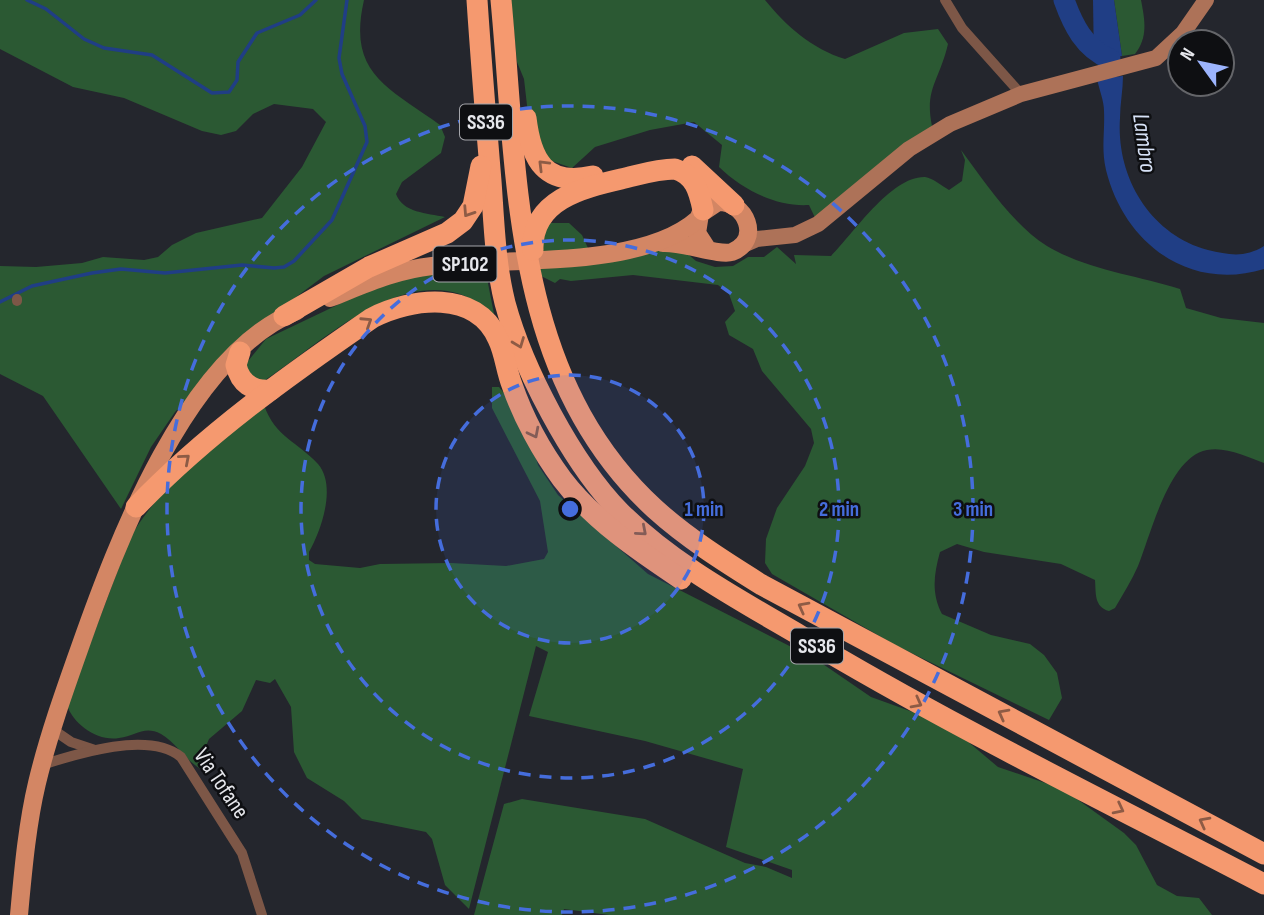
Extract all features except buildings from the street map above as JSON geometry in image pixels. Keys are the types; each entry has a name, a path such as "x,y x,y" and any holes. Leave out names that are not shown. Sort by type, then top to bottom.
{"highway":[{"path":"284,316 369,267 447,233 463,221 473,206 481,168 470,0"},
{"name":"SS36","path":"477,0 495,244 509,315 531,373 590,475 618,510 671,556 880,683 1264,884"},
{"name":"SS36","path":"501,0 533,274 572,375 600,426 645,486 703,547 762,585 1264,854"},
{"path":"509,0 529,144 539,163 558,177 580,179 677,159 696,168 740,211"},
{"path":"528,246 542,217 558,200 580,189 675,169 683,172 696,184 701,214"},
{"path":"136,507 183,461 271,390 387,311 450,301 467,306 481,316 498,338 512,386 537,439 563,480 597,515 636,549 691,586 757,623 880,683"},
{"path":"240,352 236,365 242,379 253,388 271,390"}],"main road":[{"path":"718,202 740,211 748,232 741,246 729,253 708,250 697,233 701,214 718,202"},
{"name":"SP102","path":"654,243 680,233 701,214"},
{"name":"SP102","path":"19,915 36,785 52,729 95,606 158,458 198,397 240,352 284,316 385,275 411,269 580,256 654,243 682,242 708,250"}],"street":[{"path":"945,0 962,28 1021,94"},
{"path":"741,246 757,239 795,235 841,207 909,149 950,124 1021,94 1156,58 1174,43 1206,0"},
{"path":"740,211 776,232 795,235"},
{"name":"Via Tofane","path":"52,729 71,742 95,750"},
{"name":"Via Tofane","path":"42,765 95,750 149,745 170,748 181,757 242,853 262,915"}],"green space":[{"path":"0,0 364,0 360,25 361,45 367,62 376,76 389,88 440,125 445,137 441,153 402,182 396,194 410,209 445,217 324,276 263,322 175,412 151,447 121,509 43,396 0,374 0,266 36,267 82,263 103,257 144,260 158,257 172,245 196,233 262,218 302,167 326,122 313,109 274,104 253,114 236,131 221,135 202,131 124,98 73,87 0,49"},
{"path":"511,0 765,0 800,36 845,59 904,33 938,29 948,44 931,96 934,134 818,224 809,205 772,200 749,190 728,175 719,167 722,145 694,122 650,130 595,147 572,168 546,159 528,114 524,79 517,62"},
{"path":"1114,0 1141,0 1144,35 1135,54 1122,56"},
{"path":"961,150 1011,214 1047,246 1078,261 1180,289 1186,308 1221,318 1264,323 1264,463 1214,449 1194,456 1182,467 1163,499 1138,566 1115,608 1109,611 1101,606 1097,599 1095,580 1061,564 984,552 957,544 940,552 935,583 936,599 942,614 991,635 1030,644 1044,655 1057,673 1062,698 1049,720 895,645 772,574 765,563 766,539 777,508 805,466 814,443 811,429 762,371 753,349 729,335 725,322 735,311 729,294 718,285 633,275 571,281 560,279 555,283 541,276 537,265 540,230 551,223 569,223 582,235 593,259 669,249 683,250 696,261 715,267 733,266 748,257 764,257 777,247 796,264 794,255 831,256 874,208 899,186 912,179 925,177 949,190 962,181 965,160"},
{"path":"485,268 495,319 460,294 434,290 407,294 381,303 355,317 261,383 248,374 244,366 266,339 373,288 415,274"},
{"path":"492,387 499,387 513,404 532,444 538,465 558,495 648,574 817,660 871,697 935,720 966,740 998,767 1063,789 1124,833 1136,845 1157,885 1177,896 1199,898 1212,915 609,915 564,909 562,915 474,915 504,804 522,799 645,819 745,863 766,867 792,878 792,870 726,847 743,769 645,741 529,716 548,652 536,646 469,909 445,885 432,839 426,832 362,819 344,801 307,778 294,752 291,707 275,679 270,683 256,680 242,711 209,739 206,746 211,760 209,767 203,770 161,734 145,731 111,739 87,730 75,719 67,705 130,538 143,518 174,482 264,405 274,425 310,456 324,473 327,496 325,508 309,552 309,560 315,564 360,568 380,564 451,563 506,566 544,559 548,552 540,501 492,408"}],"water":[{"path":"1093,0 1114,0 1122,56 1094,62"},
{"path":"1123,76 1120,140 1131,181 1141,200 1169,231 1208,250 1237,254 1264,246 1264,269 1236,274 1210,274 1186,267 1164,255 1144,239 1128,220 1115,196 1106,170 1103,148 1104,107 1097,79"}],"waterway":[{"path":"27,0 46,9 84,39 104,48 152,55 212,93 229,92 237,80 238,62 257,33 300,15 316,0"},
{"path":"0,302 32,286 92,273 121,269 165,273 242,265 274,268 284,267 294,261 332,220 367,142 365,126 342,74 339,58 347,0"},
{"name":"Lambro","path":"1064,0 1071,18 1086,42 1110,59"}]}
